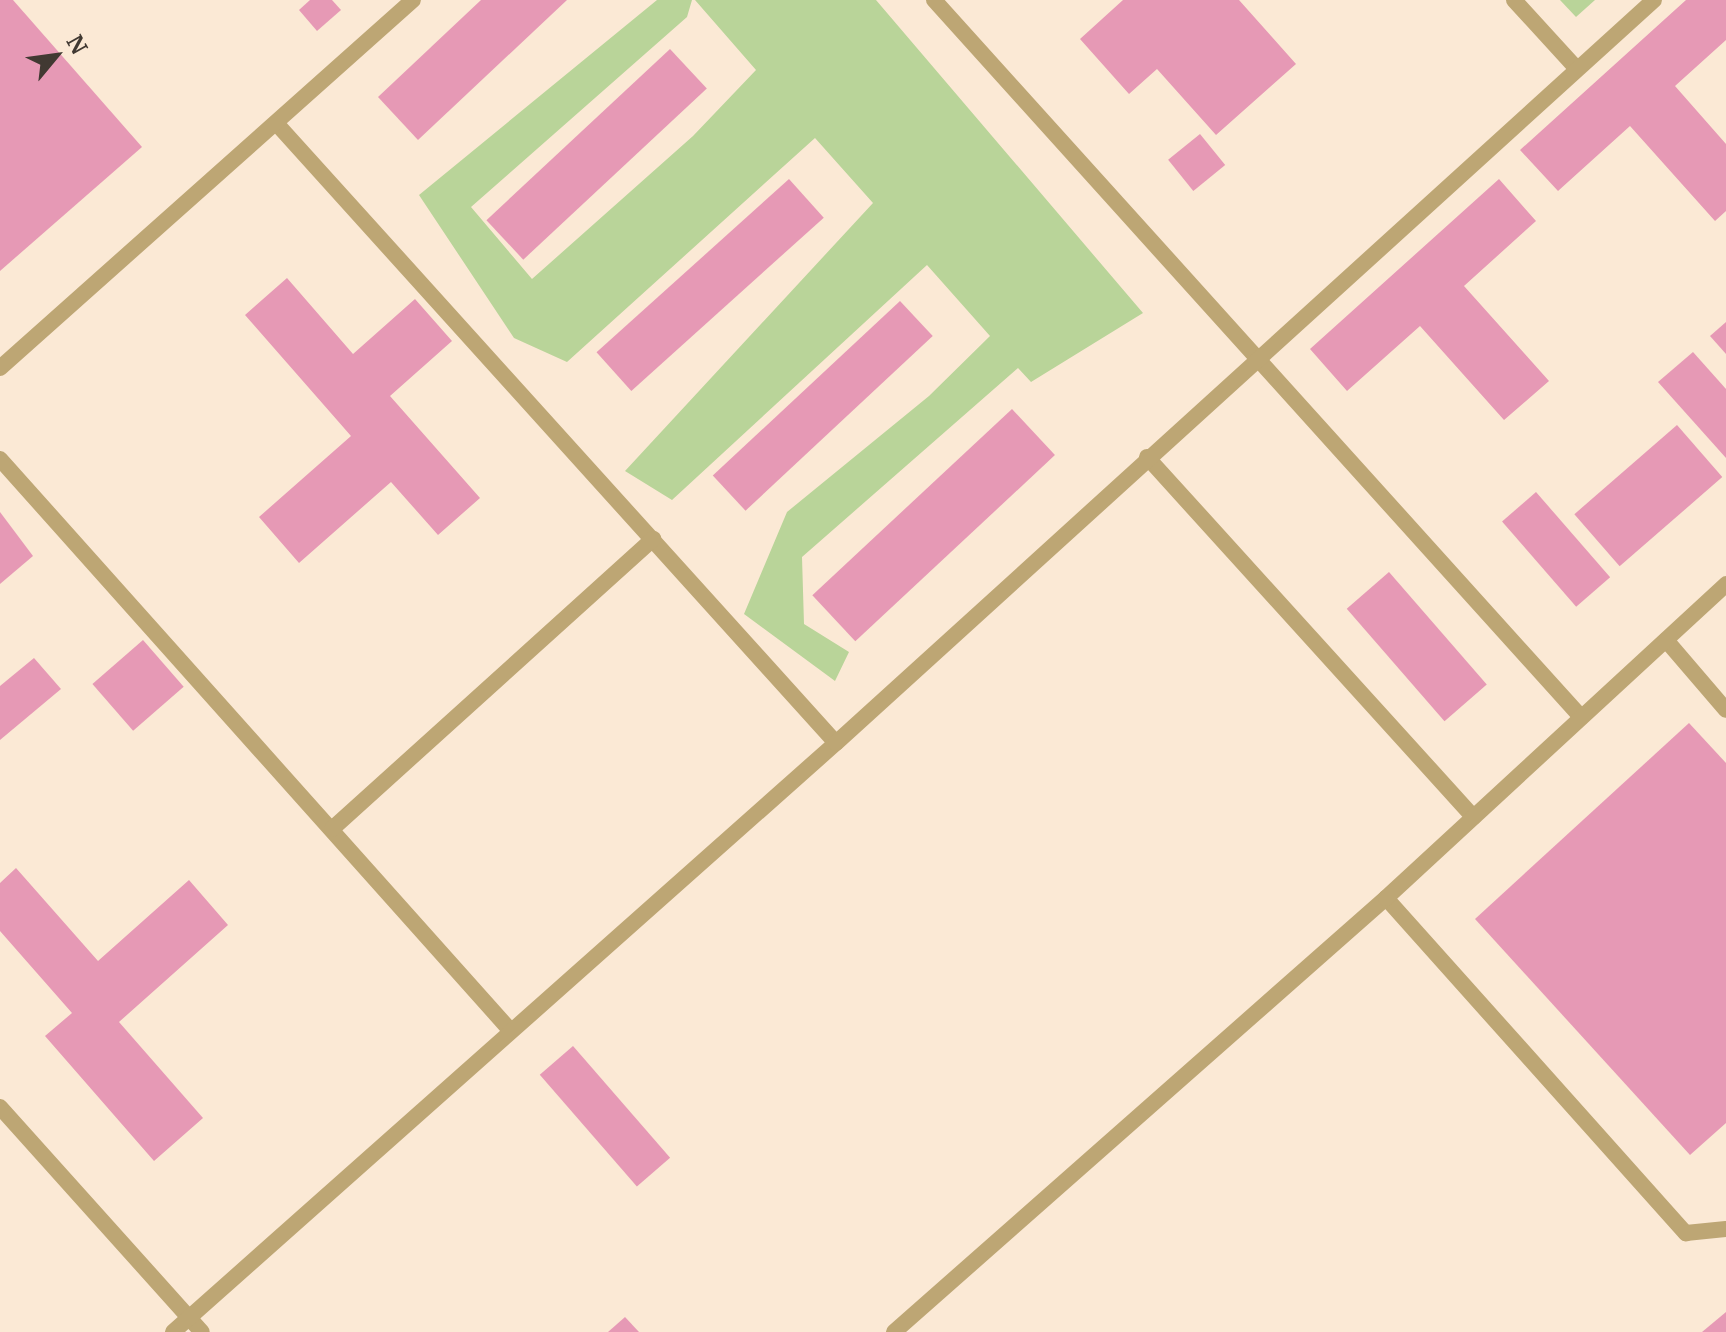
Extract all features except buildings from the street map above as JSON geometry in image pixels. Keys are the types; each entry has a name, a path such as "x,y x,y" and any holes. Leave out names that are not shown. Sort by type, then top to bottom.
{"lane":[{"path":"0,368 413,0"},
{"path":"934,0 1581,717"},
{"path":"1514,0 1577,69"},
{"path":"173,1332 836,743 1147,457 1654,0"},
{"path":"276,123 836,743"},
{"path":"1147,457 1473,817"},
{"path":"0,459 510,1030"},
{"path":"332,829 653,539"},
{"path":"894,1332 1386,898 1726,584"},
{"path":"1666,640 1726,710"},
{"path":"1386,898 1686,1233 1726,1229"},
{"path":"0,1107 202,1332"}],"green space":[{"path":"657,0 692,0 687,17 471,207 532,279 693,136 756,70 695,0 876,0 1143,313 1031,382 1018,368 802,557 804,624 849,652 835,681 744,614 787,512 929,396 990,336 927,265 672,500 625,471 873,203 815,138 567,362 514,338 419,195"},
{"path":"1560,0 1595,0 1576,17"}]}
